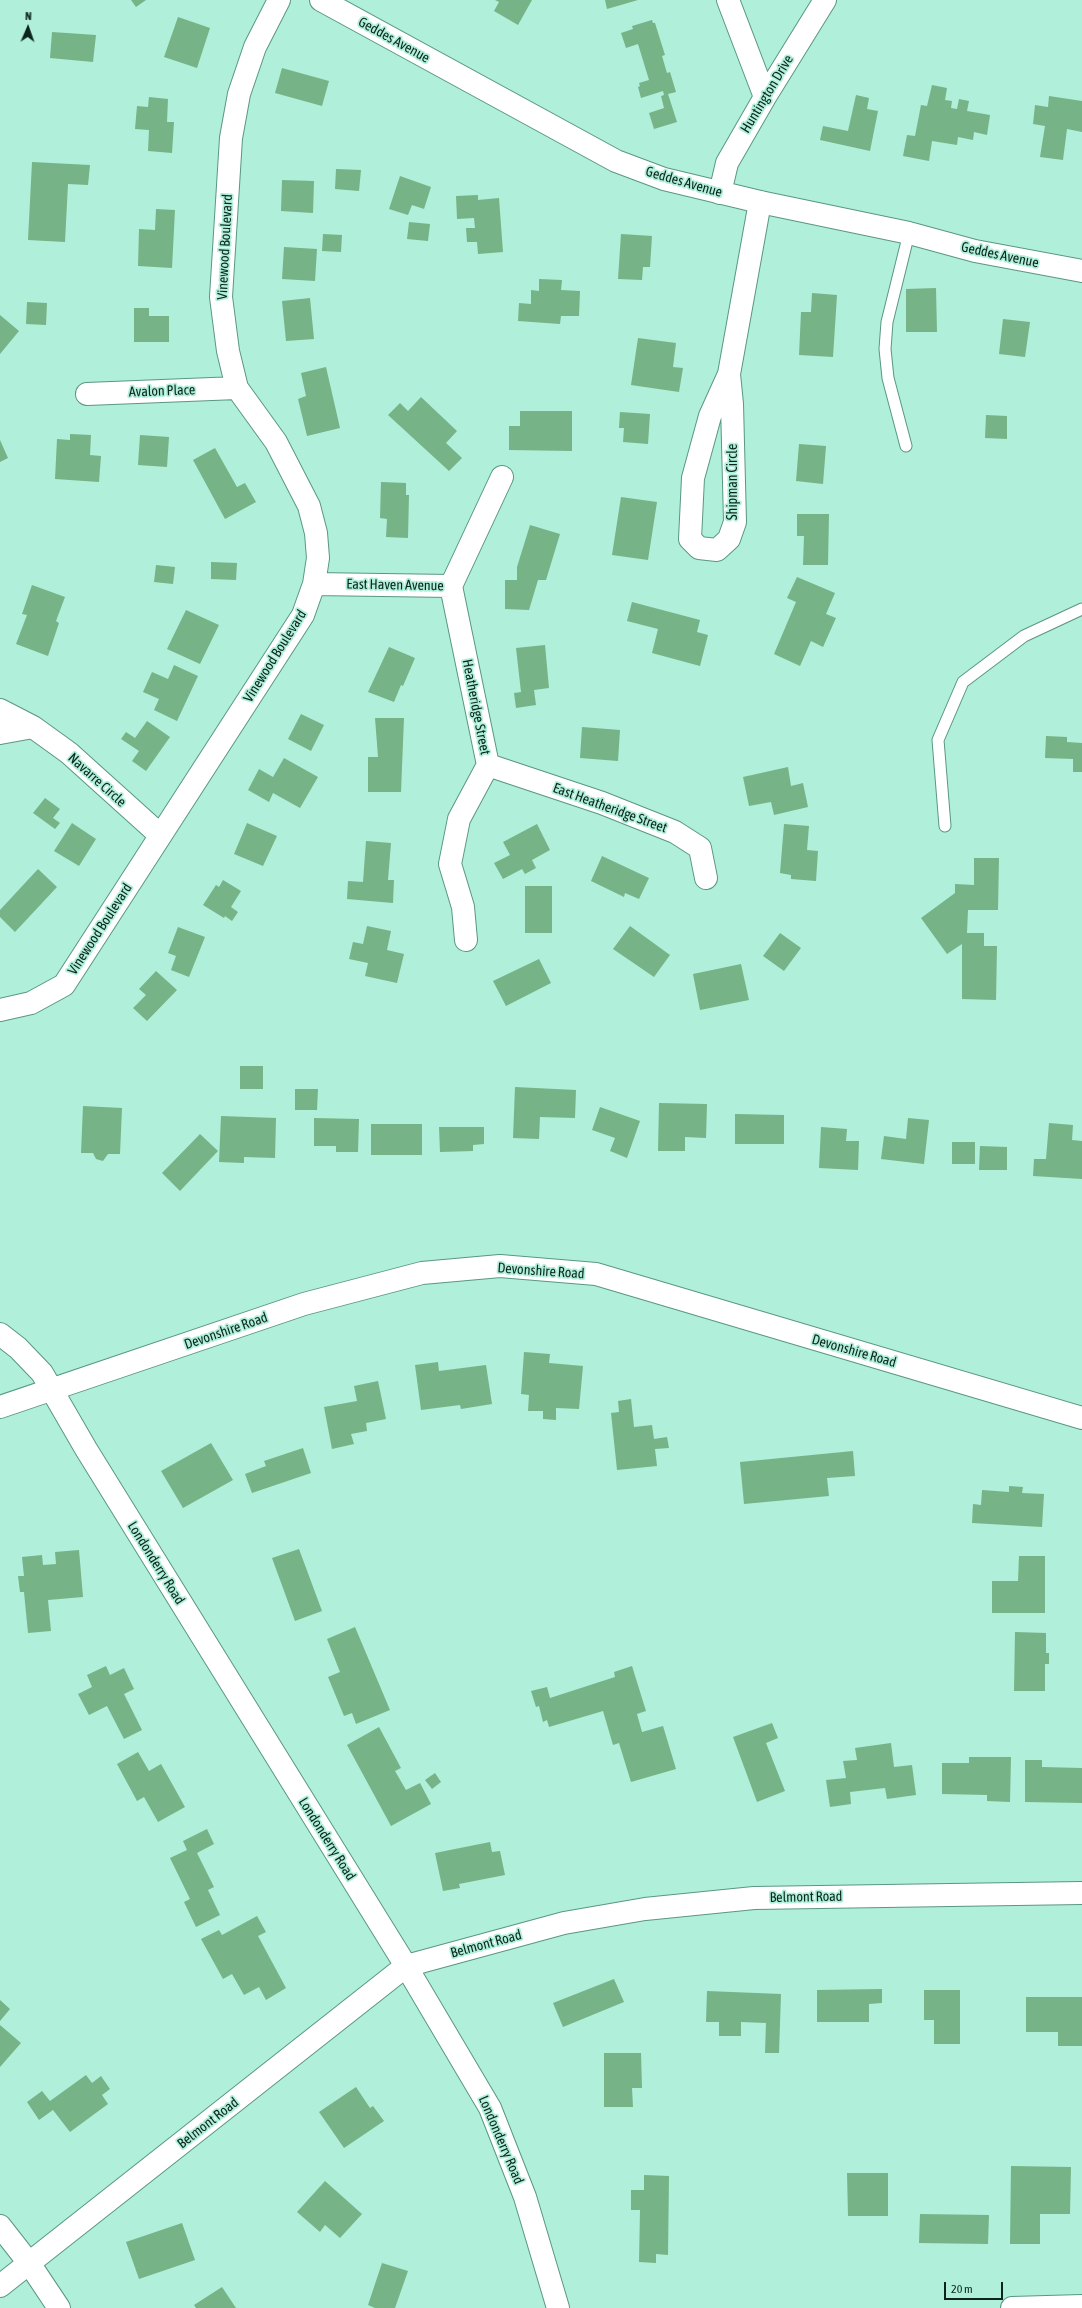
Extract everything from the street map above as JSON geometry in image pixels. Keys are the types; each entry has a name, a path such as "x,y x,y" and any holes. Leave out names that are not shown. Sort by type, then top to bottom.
{"street":[{"name":"Vinewood Boulevard","path":"0,1010 31,1003 64,985 303,615 314,584 318,558 316,533 309,506 276,442 237,388 228,351 221,297 231,138 239,94 255,47 279,0"},
{"name":"Geddes Avenue","path":"321,0 616,161 664,179 760,202 909,233 975,251 1082,271"},
{"path":"728,0 765,97"},
{"name":"Huntington Drive","path":"720,193 727,163 765,97 825,0"},
{"name":"Shipman Circle","path":"729,374 732,404 735,522 729,538 717,550 699,548 690,539 693,478 710,416 729,374 760,202"},
{"name":"Avalon Place","path":"87,394 237,388"},
{"name":"East Haven Avenue","path":"314,584 451,586 502,477"},
{"name":"Heatheridge Street","path":"451,586 488,765 459,819 450,864 463,907 466,940"},
{"name":"Navarre Circle","path":"0,710 33,727 69,753 160,835"},
{"path":"0,733 33,727"},
{"name":"East Heatheridge Street","path":"488,765 602,803 675,832 700,848 706,878"},
{"name":"Devonshire Road","path":"0,1407 304,1304 422,1273 500,1266 596,1274 1082,1418"},
{"name":"Londonderry Road","path":"0,1334 18,1348 42,1373 86,1449 406,1966 490,2108 525,2197 558,2308"},
{"name":"Belmont Road","path":"0,2286 406,1966 564,1923 661,1907 754,1898 1082,1893"},
{"path":"0,2226 29,2263 59,2308"},
{"path":"1012,2308 1082,2306"}],"lane":[{"path":"906,446 888,378 886,349 887,322 909,233"},
{"path":"945,826 938,740 963,682 1024,636 1082,609"}],"building":[{"path":"131,0 146,0 136,7"},
{"path":"495,0 532,0 518,25 494,11 499,2"},
{"path":"605,0 638,0 607,9"},
{"path":"178,17 210,28 197,68 164,57"},
{"path":"652,20 653,23 655,23 665,55 662,56 667,73 670,72 676,92 668,94 677,122 654,129 649,113 664,108 661,96 664,95 663,91 641,98 638,87 640,86 639,83 649,80 638,44 626,48 621,33 633,29 632,26"},
{"path":"52,32 96,35 93,62 50,58"},
{"path":"282,68 329,81 322,106 275,93"},
{"path":"932,85 947,88 945,100 952,101 951,108 957,109 959,99 969,101 967,111 990,115 987,135 974,132 973,140 958,137 957,145 932,141 929,161 903,156 907,135 915,136 921,105 927,106"},
{"path":"856,95 869,98 867,109 878,111 870,151 820,140 823,126 848,131"},
{"path":"1049,96 1082,101 1082,132 1067,129 1063,160 1040,157 1045,126 1033,124 1035,105 1048,107"},
{"path":"149,97 168,99 167,122 174,122 172,153 148,151 149,130 135,129 137,106 148,107"},
{"path":"32,162 90,165 88,185 68,184 65,242 28,240"},
{"path":"336,169 361,170 359,191 335,189"},
{"path":"400,176 431,187 424,209 412,205 408,215 389,209"},
{"path":"282,180 314,181 313,213 281,211"},
{"path":"478,195 478,200 499,198 503,252 478,254 477,242 467,242 466,228 475,228 474,218 457,219 456,196"},
{"path":"156,209 175,210 172,268 138,266 139,229 155,230"},
{"path":"409,222 430,224 428,241 407,239"},
{"path":"323,234 342,235 341,252 322,251"},
{"path":"621,234 652,236 650,267 643,267 642,280 618,279"},
{"path":"284,247 317,249 315,281 282,279"},
{"path":"539,279 562,280 561,290 580,291 579,316 561,316 560,324 518,321 519,303 531,304 531,290 539,291"},
{"path":"936,288 937,332 906,332 906,289"},
{"path":"812,293 837,295 833,357 799,355 801,312 811,312"},
{"path":"310,298 314,339 286,341 282,301"},
{"path":"27,302 47,303 46,325 26,324"},
{"path":"134,308 149,308 149,316 169,316 169,342 134,342"},
{"path":"0,315 19,331 0,354"},
{"path":"1003,319 1030,322 1025,357 999,354"},
{"path":"638,338 676,343 673,367 683,368 679,392 631,385"},
{"path":"326,367 340,428 307,436 298,399 306,396 301,373"},
{"path":"421,397 457,431 446,443 462,458 449,471 388,415 400,403 408,411"},
{"path":"520,411 572,411 572,451 509,450 509,426 520,426"},
{"path":"620,412 650,414 648,444 623,442 624,428 619,428"},
{"path":"986,415 1007,416 1007,439 985,438"},
{"path":"70,434 91,435 90,455 101,456 99,482 55,479 57,439 70,440"},
{"path":"140,435 169,437 167,467 138,465"},
{"path":"0,440 8,458 0,462"},
{"path":"799,444 826,446 823,484 796,481"},
{"path":"215,448 237,487 245,483 256,502 225,519 193,460"},
{"path":"381,482 406,483 406,495 409,495 408,538 386,537 387,519 380,518"},
{"path":"621,497 657,502 648,560 612,555"},
{"path":"797,514 829,514 828,565 803,565 804,536 797,536"},
{"path":"530,525 560,534 546,580 538,580 529,610 505,609 505,580 517,580 517,567"},
{"path":"211,562 237,563 236,580 211,579"},
{"path":"156,565 175,567 173,584 154,582"},
{"path":"797,577 835,593 826,614 836,618 823,647 811,641 800,666 774,654 796,602 787,598"},
{"path":"32,585 65,597 56,621 59,623 48,656 16,644 27,615 22,614"},
{"path":"632,602 700,620 697,632 708,635 700,666 652,653 658,629 627,621"},
{"path":"186,610 219,625 200,664 167,649"},
{"path":"545,645 549,688 534,690 536,705 516,708 514,693 521,692 516,648"},
{"path":"389,647 415,658 403,686 401,685 394,702 368,692"},
{"path":"174,665 198,676 177,721 154,710 159,699 143,692 152,672 168,679"},
{"path":"301,714 324,725 311,751 288,739"},
{"path":"375,718 404,718 401,792 368,792 368,757 378,757"},
{"path":"147,721 170,737 146,771 132,761 139,751 121,739 126,732 135,738"},
{"path":"582,727 620,730 618,761 580,758"},
{"path":"1046,736 1067,737 1067,742 1082,743 1082,772 1073,772 1073,759 1045,758"},
{"path":"284,758 318,777 300,808 273,793 269,802 248,790 259,769 273,777"},
{"path":"788,767 791,786 803,783 808,807 774,815 771,802 749,806 743,777"},
{"path":"45,798 60,809 53,818 60,823 55,829 33,813"},
{"path":"72,823 96,839 79,866 54,851"},
{"path":"247,823 277,836 263,866 234,854"},
{"path":"537,824 550,850 532,860 536,868 525,874 522,869 503,879 494,863 510,855 503,842"},
{"path":"784,824 809,826 807,850 818,851 816,881 791,879 791,875 780,873"},
{"path":"366,841 391,843 388,880 394,880 393,903 347,899 348,881 363,882"},
{"path":"602,856 649,878 639,899 625,893 624,897 591,881"},
{"path":"974,858 999,858 998,910 968,910 967,933 984,933 984,946 997,946 996,1000 962,999 962,944 947,954 921,918 955,893 955,884 974,885"},
{"path":"38,869 57,887 15,932 0,917 0,910"},
{"path":"223,880 241,891 231,907 238,912 232,921 225,916 224,918 203,905 216,885 219,887"},
{"path":"525,886 552,886 552,933 525,933"},
{"path":"367,926 391,931 387,950 404,954 397,983 365,976 368,963 349,959 353,942 363,944"},
{"path":"630,926 670,955 654,977 613,949"},
{"path":"178,927 205,937 189,977 171,970 176,956 168,953"},
{"path":"780,933 801,948 784,971 763,956"},
{"path":"539,959 551,983 506,1006 493,981"},
{"path":"741,964 749,1000 700,1010 693,974"},
{"path":"156,971 177,990 147,1021 133,1008 146,995 139,989"},
{"path":"240,1066 263,1066 263,1089 240,1089"},
{"path":"515,1087 576,1090 575,1118 540,1117 539,1139 513,1138"},
{"path":"295,1089 318,1089 317,1110 295,1110"},
{"path":"659,1103 707,1104 706,1138 685,1137 685,1151 658,1151"},
{"path":"83,1106 122,1108 120,1154 108,1154 103,1161 96,1159 93,1153 81,1153"},
{"path":"600,1107 640,1121 627,1158 610,1151 615,1138 592,1130"},
{"path":"735,1114 784,1115 784,1144 735,1144"},
{"path":"221,1116 276,1118 275,1158 244,1157 244,1163 219,1162"},
{"path":"314,1118 359,1119 358,1152 336,1152 336,1146 314,1146"},
{"path":"908,1118 929,1120 924,1164 881,1159 884,1136 906,1139"},
{"path":"1049,1123 1073,1125 1072,1140 1082,1141 1082,1179 1033,1176 1034,1159 1046,1159"},
{"path":"371,1124 422,1124 422,1155 371,1155"},
{"path":"439,1127 484,1127 484,1144 473,1145 473,1151 440,1152"},
{"path":"821,1127 847,1129 846,1141 859,1141 858,1170 819,1168"},
{"path":"200,1134 218,1151 180,1191 162,1173"},
{"path":"952,1142 975,1142 975,1164 952,1164"},
{"path":"980,1146 1007,1147 1007,1170 979,1170"},
{"path":"524,1352 550,1354 549,1363 583,1366 579,1409 556,1408 556,1420 543,1419 543,1411 528,1411 529,1395 521,1394"},
{"path":"438,1362 439,1371 486,1365 492,1404 461,1409 460,1405 421,1410 415,1365"},
{"path":"378,1381 386,1419 366,1423 367,1431 351,1434 354,1444 332,1449 324,1407 357,1401 354,1386"},
{"path":"631,1399 634,1427 652,1425 654,1439 667,1437 669,1448 655,1449 657,1466 617,1470 611,1413 619,1412 618,1401"},
{"path":"211,1443 233,1480 183,1508 161,1471"},
{"path":"303,1448 311,1473 252,1493 245,1474 266,1466 264,1461"},
{"path":"853,1451 855,1476 827,1478 829,1496 744,1504 740,1462"},
{"path":"1009,1486 1023,1487 1022,1493 1044,1494 1042,1527 972,1523 973,1504 981,1505 982,1490 1009,1492"},
{"path":"299,1549 322,1611 295,1621 272,1558"},
{"path":"79,1550 83,1597 48,1600 51,1631 28,1633 24,1592 20,1592 18,1576 24,1576 22,1557 42,1555 43,1565 56,1564 55,1552"},
{"path":"1019,1556 1045,1556 1045,1613 992,1613 992,1581 1018,1581"},
{"path":"355,1627 390,1710 356,1724 352,1713 344,1716 328,1677 340,1672 327,1639"},
{"path":"1015,1632 1046,1633 1046,1653 1049,1653 1049,1664 1045,1664 1045,1691 1014,1691"},
{"path":"106,1666 110,1675 124,1668 134,1689 124,1694 142,1730 124,1739 107,1706 89,1715 78,1694 92,1687 87,1675"},
{"path":"632,1666 646,1711 637,1714 642,1732 663,1726 676,1769 631,1782 619,1743 613,1745 603,1711 549,1727 547,1720 543,1722 539,1706 536,1707 531,1691 547,1687 550,1698 615,1677 614,1672"},
{"path":"772,1723 778,1738 766,1743 785,1791 757,1802 733,1737"},
{"path":"379,1727 401,1768 395,1771 406,1790 420,1783 431,1804 391,1826 347,1745"},
{"path":"891,1743 894,1767 912,1765 916,1795 887,1799 885,1788 850,1792 851,1804 830,1807 826,1780 846,1778 843,1761 857,1760 855,1748"},
{"path":"138,1752 149,1771 161,1764 185,1807 158,1822 144,1797 137,1801 117,1764"},
{"path":"969,1757 1011,1757 1010,1802 987,1801 987,1795 942,1794 942,1763 969,1763"},
{"path":"1025,1760 1042,1760 1042,1767 1082,1768 1082,1803 1025,1802"},
{"path":"435,1773 441,1782 432,1789 425,1780"},
{"path":"207,1829 214,1844 197,1853 214,1887 208,1890 220,1915 196,1927 184,1902 190,1899 170,1858 187,1850 183,1841"},
{"path":"490,1842 492,1852 500,1851 505,1875 459,1884 460,1888 443,1891 435,1853"},
{"path":"257,1916 266,1932 258,1936 286,1988 266,2000 259,1987 244,1995 232,1974 223,1979 201,1939 219,1930 222,1935"},
{"path":"614,1979 624,2002 563,2027 553,2003"},
{"path":"882,1989 882,2003 869,2004 869,2022 817,2022 817,1990"},
{"path":"924,1990 960,1990 960,2044 934,2044 934,2020 924,2020"},
{"path":"707,1991 781,1994 779,2053 765,2053 766,2023 741,2022 741,2036 719,2036 719,2022 706,2022"},
{"path":"1026,1997 1082,1997 1082,2046 1058,2046 1058,2032 1026,2032"},
{"path":"0,2000 10,2009 0,2021"},
{"path":"0,2025 21,2043 0,2067"},
{"path":"604,2053 641,2053 642,2088 632,2088 633,2107 604,2107"},
{"path":"86,2075 92,2083 101,2076 110,2089 102,2095 108,2104 70,2132 53,2110 39,2120 27,2102 42,2091 50,2101"},
{"path":"356,2087 370,2108 373,2106 384,2121 344,2148 319,2112"},
{"path":"1011,2166 1071,2167 1070,2214 1040,2214 1040,2244 1010,2244"},
{"path":"847,2173 888,2173 888,2216 848,2216"},
{"path":"644,2175 669,2176 668,2255 656,2254 656,2263 639,2262 640,2210 631,2210 631,2190 644,2190"},
{"path":"325,2181 362,2214 340,2238 325,2225 320,2232 297,2212"},
{"path":"920,2214 989,2215 988,2244 919,2243"},
{"path":"182,2223 195,2260 139,2279 126,2242"},
{"path":"382,2263 408,2271 395,2308 375,2308 368,2305"},
{"path":"222,2287 236,2308 196,2308 194,2305"}]}
